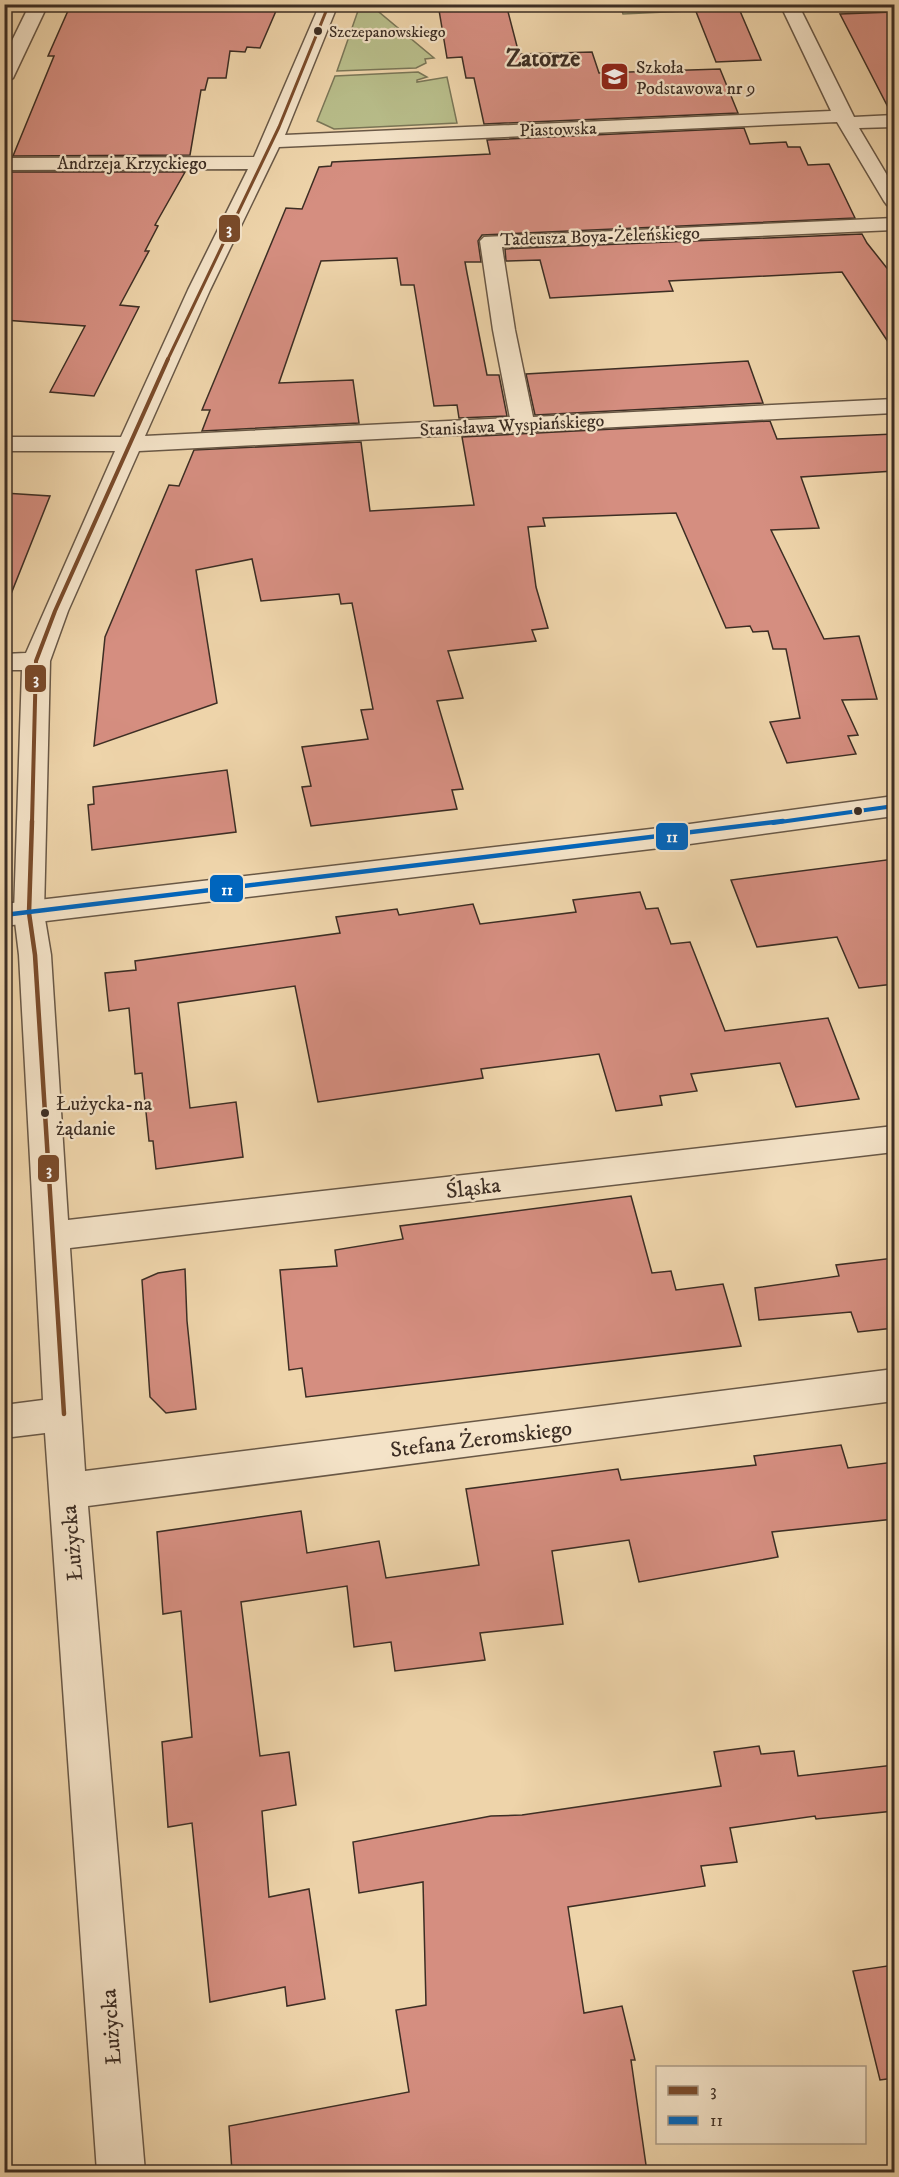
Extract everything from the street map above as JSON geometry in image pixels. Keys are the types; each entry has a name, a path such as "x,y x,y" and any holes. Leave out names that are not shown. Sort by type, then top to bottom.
{"street":[{"path":"4,78 39,4"},
{"name":"Łużycka","path":"121,2172 67,1491 35,956 17,914 36,661 55,611 130,444 260,163 273,141 329,4"},
{"path":"789,4 845,120 874,173 894,201"},
{"name":"Piastowska","path":"273,141 845,120 894,121"},
{"name":"Andrzeja Krzyckiego","path":"4,164 260,163"},
{"name":"Tadeusza Boya-Żeleńskiego","path":"523,424 504,330 491,241 894,224"},
{"name":"Stanisława Wyspiańskiego","path":"4,444 130,444 894,406"},
{"path":"4,662 36,661"},
{"path":"17,914 668,837 894,806"},
{"name":"Śląska","path":"51,1236 894,1139"},
{"name":"Stefana Żeromskiego","path":"67,1491 894,1385"},
{"path":"4,1422 64,1414"}],"green space":[{"path":"360,5 377,5 379,12 434,58 425,59 426,63 416,68 337,71"},
{"path":"620,5 683,5 686,11 623,14"},
{"path":"418,72 427,77 417,82 447,77 457,123 334,129 317,121 335,76"}],"building":[{"path":"71,4 279,4 260,48 247,47 245,52 230,51 226,78 208,78 205,90 201,90 190,155 13,156 54,56 48,56"},
{"path":"438,4 506,4 519,54 592,52 599,73 720,69 738,113 484,124 474,78 466,78 462,57 447,58"},
{"path":"693,4 737,4 761,60 716,62"},
{"path":"894,12 894,113 891,113 840,14"},
{"path":"744,128 750,144 786,142 788,147 800,147 808,165 829,164 855,218 482,235 478,241 481,262 465,262 487,375 499,375 507,416 459,418 457,405 434,406 414,285 401,285 397,258 321,261 279,383 353,380 359,423 202,431 210,410 202,410 286,208 302,209 319,167 331,166 332,162 490,154 487,140"},
{"path":"8,172 185,172 155,225 158,226 145,251 149,251 120,305 139,307 94,396 50,392 85,326 4,320 4,183"},
{"path":"862,234 894,277 894,351 842,272 669,281 673,291 550,298 540,260 506,261 505,249"},
{"path":"748,361 763,403 535,415 526,374"},
{"path":"770,421 777,439 894,434 894,471 801,477 819,528 771,530 824,639 859,636 877,699 842,700 858,735 848,736 856,754 787,763 770,722 800,718 786,649 773,649 768,631 753,632 750,626 726,628 676,513 543,518 545,526 528,527 536,587 548,628 532,630 536,641 448,651 463,698 437,701 463,789 452,790 457,809 311,826 302,787 311,786 302,747 368,739 361,710 373,709 352,603 341,604 339,594 261,601 252,559 196,570 217,703 94,746 105,637 169,485 179,486 194,450 361,442 370,511 474,505 462,437"},
{"path":"4,493 50,496 7,604 4,603"},
{"path":"227,770 236,832 92,850 88,805 94,804 93,787"},
{"path":"894,859 894,984 859,988 837,937 757,947 731,880"},
{"path":"640,892 646,909 658,908 671,944 690,942 725,1031 828,1018 859,1099 796,1107 780,1063 691,1074 697,1091 660,1096 662,1105 616,1111 599,1054 481,1069 483,1078 318,1102 295,986 178,1003 190,1108 236,1102 243,1157 156,1169 153,1141 149,1141 142,1073 135,1074 129,1008 109,1011 105,973 136,970 135,961 340,933 336,917 397,909 399,915 473,904 480,924 576,912 573,900"},
{"path":"631,1196 652,1273 671,1271 676,1290 723,1284 741,1346 306,1397 302,1368 289,1370 280,1270 337,1266 335,1250 403,1239 400,1226"},
{"path":"894,1258 894,1328 858,1332 851,1312 759,1320 755,1288 839,1276 836,1265"},
{"path":"185,1269 187,1321 196,1409 166,1413 150,1397 142,1280 158,1273"},
{"path":"841,1445 848,1468 894,1462 894,1519 772,1532 778,1557 639,1582 629,1540 552,1551 563,1624 480,1633 485,1660 395,1671 391,1642 354,1647 347,1586 241,1602 260,1756 289,1752 296,1805 262,1811 269,1897 309,1889 325,1999 287,2006 285,1987 210,2002 192,1823 168,1827 162,1742 192,1737 181,1611 163,1614 157,1532 301,1511 307,1553 379,1541 386,1578 479,1565 466,1489 618,1469 621,1480 756,1465 754,1456"},
{"path":"759,1746 761,1754 794,1751 798,1776 894,1765 894,1811 816,1819 815,1816 730,1828 737,1862 701,1866 705,1886 568,1907 584,2013 622,2006 635,2060 631,2060 647,2172 232,2172 229,2126 409,2092 396,2010 426,2005 423,1882 359,1893 353,1842 491,1816 522,1815 721,1786 714,1752"},
{"path":"894,1965 894,2078 880,2080 853,1971"}],"transit line":[{"name":"3","path":"64,1414 35,955 29,913 36,661 55,611 199,290 279,127 329,4"},
{"name":"11","path":"4,915 668,837 894,806"}],"place":[{"name":"Szczepanowskiego","path":"318,31"},
{"name":"Szkoła Podstawowa nr 9","path":"615,77"},
{"name":"Łużycka-na żądanie","path":"45,1113"}],"district":[{"name":"Zatorze","path":"543,58"}]}
